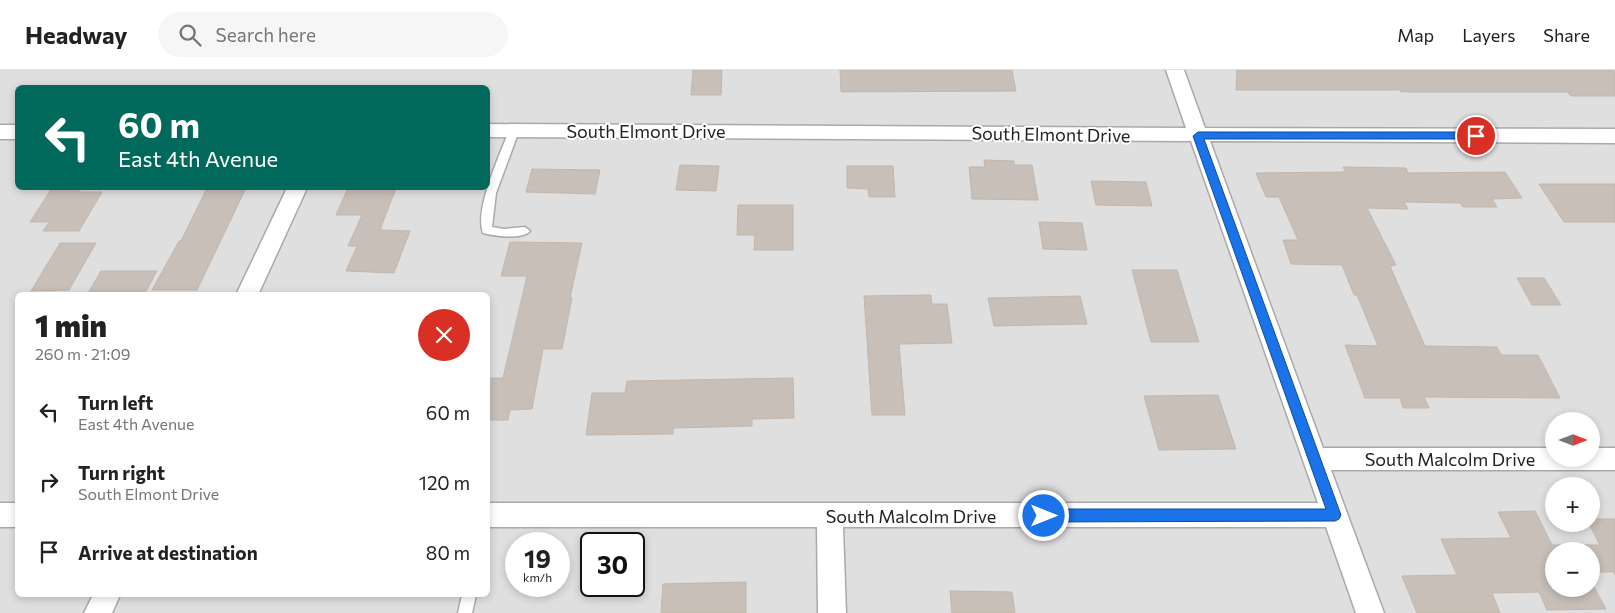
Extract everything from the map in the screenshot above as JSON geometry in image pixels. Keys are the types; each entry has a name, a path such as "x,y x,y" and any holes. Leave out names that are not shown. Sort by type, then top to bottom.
{"street":[{"path":"1175,70 1370,613"},
{"name":"South Elmont Drive","path":"490,131 798,131 1198,136 1615,136"},
{"path":"0,132 15,132"},
{"path":"248,292 296,190"},
{"name":"South Malcolm Drive","path":"1314,459 1615,459"},
{"path":"0,515 15,515"},
{"name":"South Malcolm Drive","path":"490,515 1335,515"},
{"path":"830,516 832,613"},
{"path":"98,613 106,597"}],"lane":[{"path":"514,131 499,169 488,209 486,217 487,230 504,233 525,231"},
{"path":"465,613 469,597"}],"shaded area":[{"path":"0,70 1615,70 1615,613 0,613"}],"building":[{"path":"693,70 722,70 721,95 691,95"},
{"path":"840,70 1012,70 1016,91 841,92"},
{"path":"1237,70 1603,70 1615,71 1615,96 1571,96 1567,92 1401,92 1398,87 1398,90 1236,90"},
{"path":"984,160 1014,161 1014,165 1032,165 1038,200 972,199 969,167 985,167"},
{"path":"680,165 719,166 716,191 676,190"},
{"path":"847,166 893,166 895,197 869,197 868,189 847,188"},
{"path":"1343,167 1406,168 1408,173 1505,172 1522,198 1492,199 1497,207 1463,207 1460,203 1404,202 1408,209 1367,208 1396,265 1390,266 1425,346 1497,347 1501,355 1538,355 1560,398 1424,397 1429,408 1403,408 1400,398 1365,398 1345,345 1378,346 1357,295 1354,295 1342,265 1291,264 1283,240 1298,240 1279,197 1266,197 1256,173 1346,172"},
{"path":"532,169 600,170 595,194 526,192"},
{"path":"1091,181 1146,182 1152,206 1096,205"},
{"path":"1539,184 1615,184 1615,222 1564,222"},
{"path":"51,190 102,192 79,231 43,231 49,222 30,222"},
{"path":"206,190 245,190 197,290 152,290 179,241 181,241"},
{"path":"347,190 395,190 380,230 410,231 394,273 346,271 357,246 348,246 362,215 336,215"},
{"path":"738,205 793,205 793,250 754,250 755,235 737,235"},
{"path":"1039,222 1082,223 1087,250 1043,249"},
{"path":"510,242 582,243 570,298 572,298 562,349 543,349 532,409 510,410 508,420 490,420 490,378 503,378 527,276 501,276"},
{"path":"60,243 96,243 69,290 31,291"},
{"path":"1132,270 1177,270 1199,342 1151,342"},
{"path":"101,271 157,271 146,292 89,292"},
{"path":"1517,278 1544,278 1561,305 1532,305"},
{"path":"931,295 932,304 947,304 952,343 899,344 905,415 872,415 864,296"},
{"path":"1080,296 1087,324 994,326 988,298"},
{"path":"793,378 794,418 752,419 752,426 673,428 673,434 586,435 592,393 625,393 627,381"},
{"path":"1218,395 1236,449 1159,450 1144,396"},
{"path":"1535,511 1550,542 1545,542 1545,597 1599,597 1606,609 1547,610 1539,592 1492,593 1500,613 1417,613 1402,576 1457,575 1441,539 1511,538 1498,512"},
{"path":"1600,519 1615,519 1615,575 1614,572 1600,572 1600,542 1593,532 1600,532"},
{"path":"746,582 746,613 661,613 663,584"},
{"path":"950,591 1012,592 1015,613 952,613"}],"route":[{"path":"1044,516 1335,515 1198,136 1476,136"}]}
